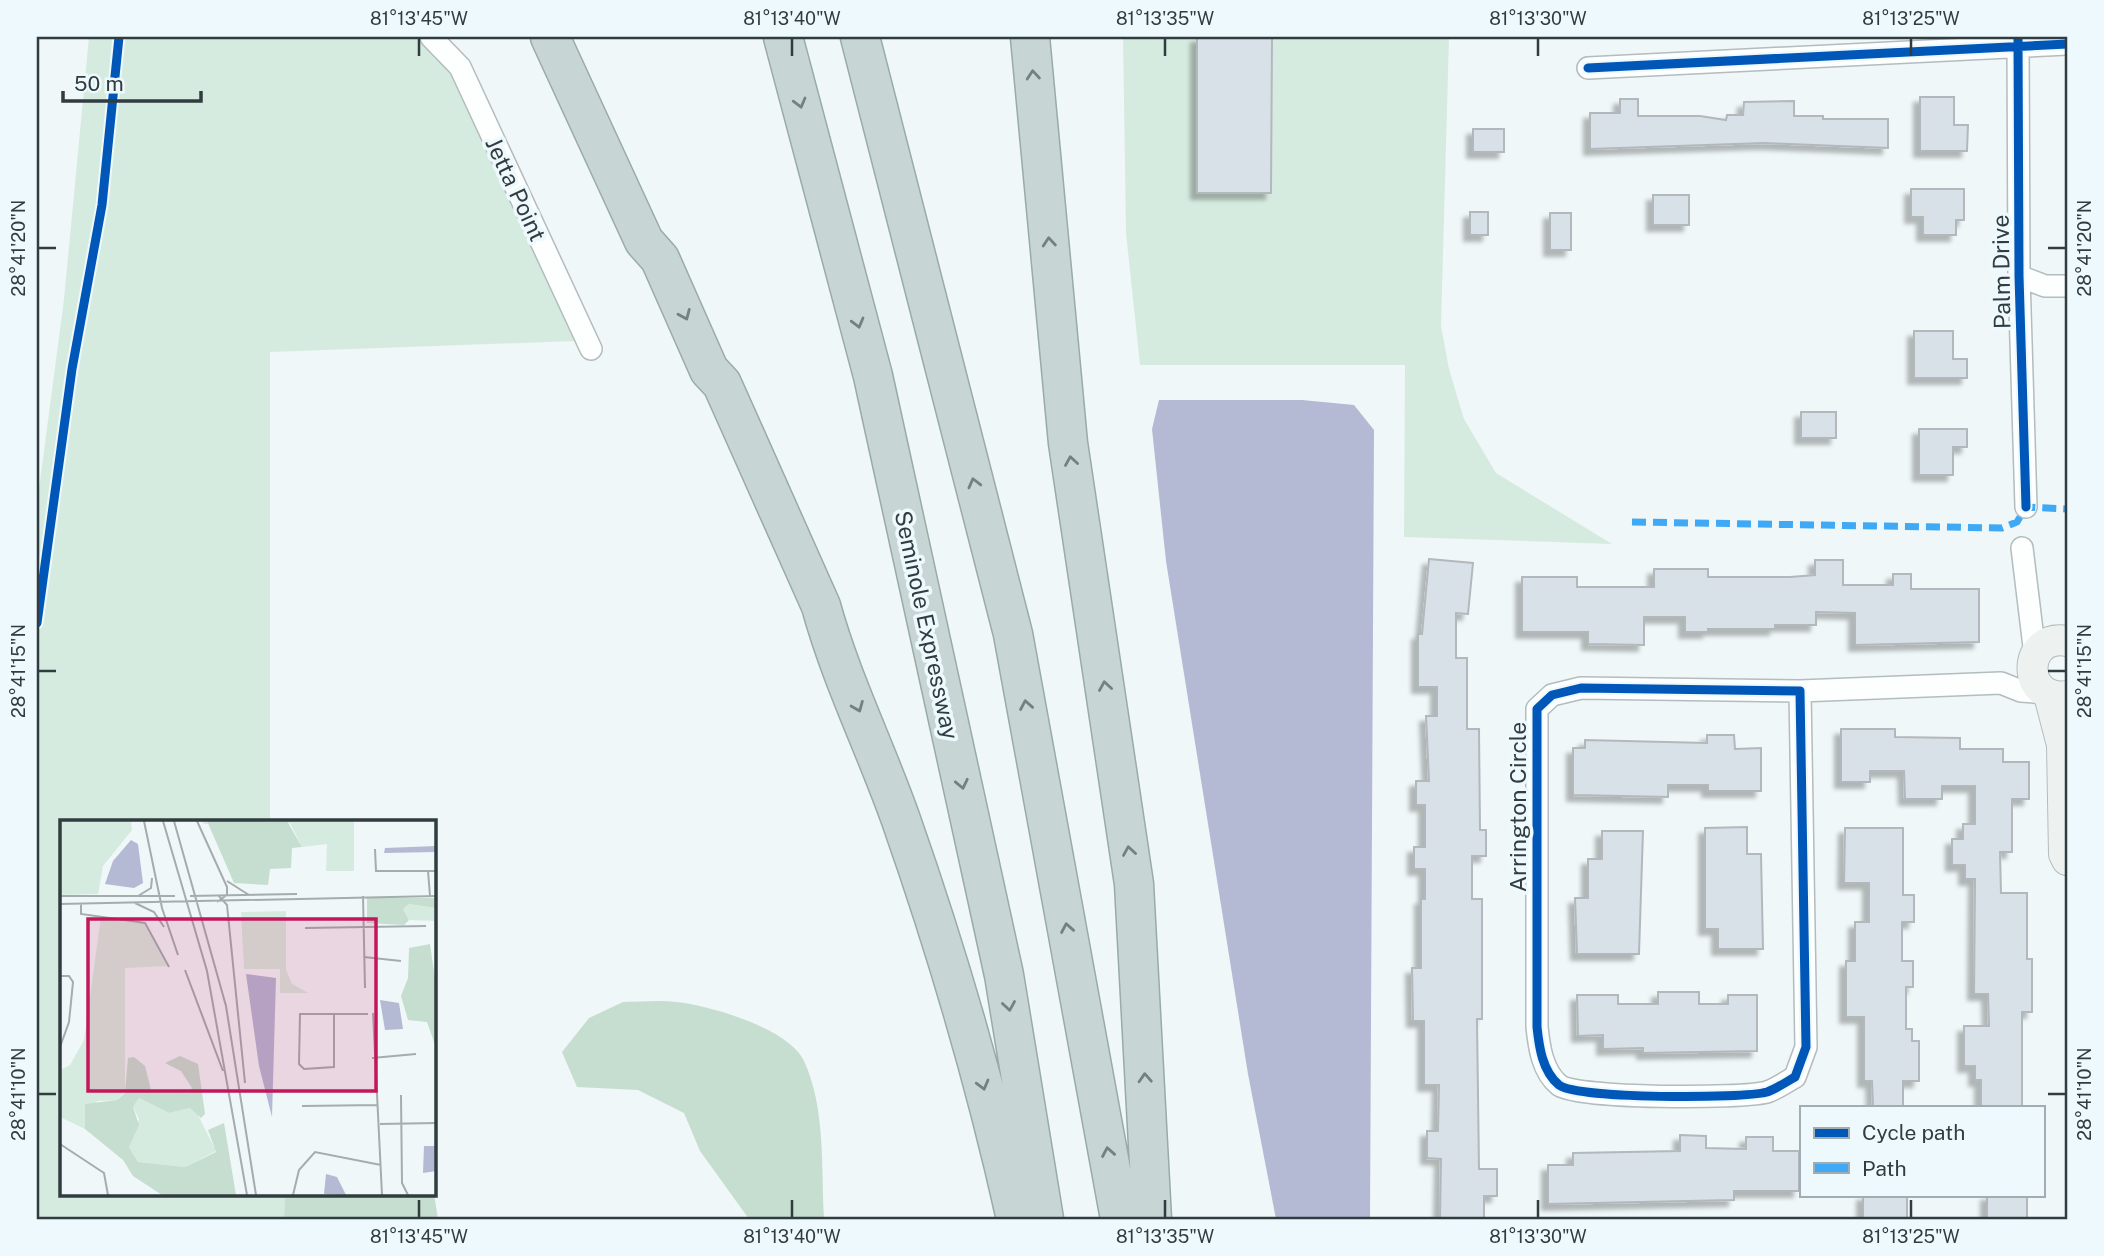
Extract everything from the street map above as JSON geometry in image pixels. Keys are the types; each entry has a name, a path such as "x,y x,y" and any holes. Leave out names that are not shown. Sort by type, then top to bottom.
{"highway":[{"path":"550,37 644,241 660,260"},
{"path":"579,37 614,135 656,234 660,260 709,370 710,387 808,610 831,644 894,800 944,948 977,1062 1016,1219"},
{"name":"Seminole Expressway","path":"783,37 873,376 1004,975 1044,1219"},
{"path":"860,37 1013,634 1120,1219"},
{"path":"1030,37 1068,443 1134,884 1152,1219"}],"street":[{"name":"Jetta Point","path":"431,37 460,67 591,349"},
{"path":"1588,68 2018,41 2067,44"},
{"name":"Palm Drive","path":"2018,41 2019,276 2026,507"},
{"path":"2019,276 2045,286 2067,286"},
{"path":"2022,548 2034,659 2033,677 2054,695 2062,745 2064,853 2067,860"},
{"path":"2001,683 2034,659 2050,642 2067,641"},
{"name":"Arrington Circle","path":"1800,691 1806,1047 1796,1077 1766,1092 1648,1097 1581,1092 1560,1085 1541,1056 1537,1027 1537,709 1552,695 1581,688 1800,691 2001,683 2021,691 2054,695"}],"green space":[{"path":"89,37 415,37 437,55 452,73 576,341 270,352 270,820 60,820 60,1196 285,1196 284,1219 37,1219 37,504 64,299"},
{"path":"1123,37 1449,37 1441,326 1449,369 1464,419 1496,473 1612,544 1404,537 1405,365 1140,365 1126,233"},
{"path":"670,1001 709,1008 766,1029 795,1049 804,1061 816,1099 821,1139 824,1219 749,1219 700,1151 684,1113 638,1090 577,1087 562,1052 589,1018 623,1002"},
{"path":"285,1196 434,1196 438,1219 284,1219"}],"water":[{"path":"1159,400 1302,400 1354,405 1374,430 1370,1219 1276,1219 1248,1074 1166,561 1152,429"}],"building":[{"path":"1197,37 1272,37 1271,193 1197,193"},
{"path":"1920,97 1954,97 1954,125 1968,125 1967,151 1920,151"},
{"path":"1620,99 1638,99 1638,116 1700,116 1726,120 1727,115 1743,115 1744,102 1794,101 1794,116 1888,119 1888,148 1764,143 1590,149 1590,113 1620,113"},
{"path":"1473,129 1504,129 1504,152 1473,152"},
{"path":"1911,189 1964,189 1964,220 1956,220 1956,235 1923,235 1923,217 1911,217"},
{"path":"1653,195 1689,195 1689,225 1653,225"},
{"path":"1470,212 1488,212 1488,235 1470,235"},
{"path":"1550,213 1571,213 1571,250 1550,250"},
{"path":"1914,331 1953,331 1953,359 1967,359 1967,378 1914,378"},
{"path":"1801,412 1836,412 1836,438 1801,438"},
{"path":"1919,429 1967,429 1967,447 1953,447 1953,475 1919,475"},
{"path":"1429,559 1473,563 1468,614 1456,613 1456,658 1467,658 1467,729 1479,729 1480,830 1486,830 1486,856 1472,856 1472,899 1482,899 1482,1019 1477,1019 1479,1169 1497,1169 1497,1196 1484,1196 1484,1219 1440,1219 1441,1159 1427,1158 1427,1131 1438,1131 1439,1085 1424,1085 1424,1021 1413,1021 1412,968 1421,968 1421,899 1425,899 1425,869 1414,869 1414,847 1425,847 1425,805 1416,805 1416,781 1429,781 1426,716 1437,716 1437,687 1418,687 1418,634 1422,634"},
{"path":"1815,560 1843,560 1843,585 1893,585 1893,574 1911,574 1911,589 1979,589 1979,642 1855,645 1855,613 1816,612 1816,625 1775,625 1775,629 1708,629 1708,632 1685,632 1685,617 1644,617 1644,645 1588,644 1588,632 1522,632 1522,577 1577,577 1577,587 1654,587 1654,569 1708,569 1708,577 1790,577 1815,575"},
{"path":"1841,729 1895,729 1895,737 1960,738 1960,749 2003,749 2003,762 2029,762 2029,799 2012,799 2012,852 2000,852 2001,893 2027,893 2027,959 2032,959 2032,1012 2022,1012 2022,1106 1981,1106 1981,1080 1975,1080 1975,1066 1964,1066 1964,1026 1989,1026 1988,994 1974,994 1975,879 1965,879 1965,865 1952,865 1952,839 1963,839 1963,824 1975,824 1975,786 1942,786 1942,799 1905,799 1904,771 1870,771 1870,782 1841,782"},
{"path":"1707,735 1734,735 1735,749 1761,748 1761,791 1708,791 1708,785 1668,785 1668,797 1573,795 1573,748 1585,748 1585,740 1707,743"},
{"path":"1747,827 1747,854 1761,854 1763,949 1718,949 1718,929 1705,929 1705,828"},
{"path":"1845,828 1903,828 1903,895 1914,895 1914,922 1902,922 1902,961 1913,961 1913,987 1906,987 1906,1029 1912,1029 1912,1041 1919,1041 1919,1081 1903,1081 1903,1106 1873,1106 1872,1081 1864,1081 1864,1017 1846,1017 1846,961 1855,961 1855,922 1869,922 1869,883 1844,883"},
{"path":"1602,831 1643,831 1639,954 1577,954 1575,898 1588,898 1588,859 1602,859"},
{"path":"1658,992 1699,992 1699,1004 1728,1004 1728,995 1757,995 1757,1051 1643,1053 1643,1048 1603,1049 1603,1035 1578,1036 1577,995 1618,995 1618,1004 1658,1004"},
{"path":"1680,1135 1706,1136 1706,1148 1746,1149 1746,1137 1773,1137 1773,1151 1799,1151 1799,1191 1734,1191 1734,1200 1548,1204 1548,1165 1573,1165 1573,1153 1680,1151"},
{"path":"1863,1196 1907,1196 1907,1219 1863,1219"},
{"path":"1987,1196 2027,1196 2027,1219 1987,1219"}],"marked path":[{"path":"1632,522 2002,528 2017,522 2026,507 2067,509"}],"cycle path":[{"path":"37,623 72,369 102,205 119,37"},
{"path":"2018,37 2019,276 2026,507"},
{"path":"1588,68 2067,44"},
{"path":"1581,688 1800,691 1806,1047 1795,1077 1774,1089 1752,1094 1695,1097 1596,1093 1572,1090 1559,1085 1545,1066 1537,1027 1537,709 1552,695 1581,688"}]}
